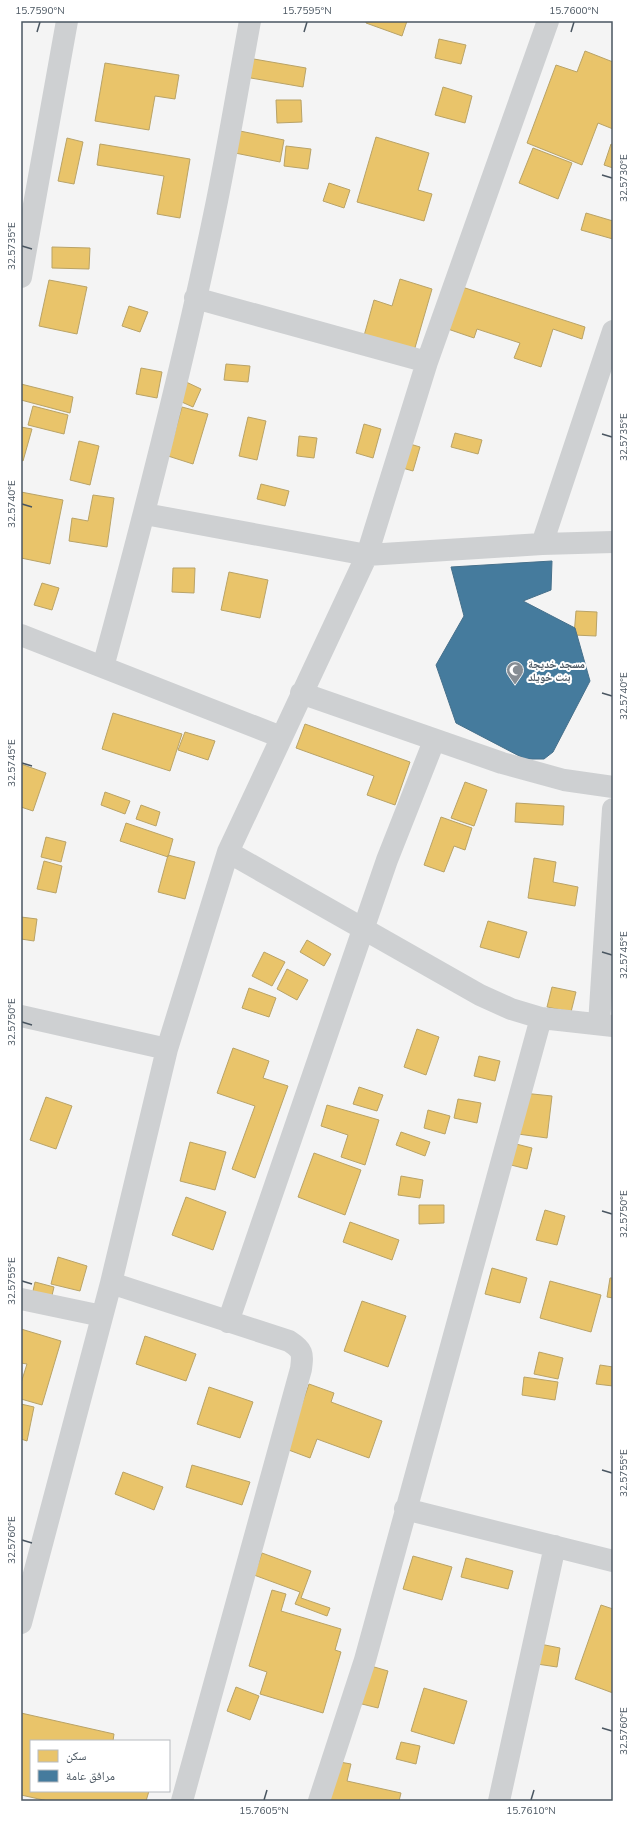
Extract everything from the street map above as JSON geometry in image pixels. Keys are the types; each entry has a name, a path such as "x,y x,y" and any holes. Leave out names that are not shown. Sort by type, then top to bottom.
{"street":[{"path":"21,278 67,21"},
{"path":"103,667 145,514 195,298 217,201 250,21"},
{"path":"21,1623 111,1282 167,1050 228,852 367,555 427,362 548,21"},
{"path":"195,298 427,362"},
{"path":"542,544 613,331"},
{"path":"145,514 367,555 542,544 613,542"},
{"path":"21,635 281,737"},
{"path":"301,694 434,741 502,763 564,780 613,787"},
{"path":"228,1322 387,860 434,741"},
{"path":"228,852 363,930 480,995 511,1009 541,1018 606,1025 613,809"},
{"path":"21,1016 167,1050"},
{"path":"319,1801 365,1660 405,1509 541,1018"},
{"path":"111,1282 289,1341 299,1348 302,1356 301,1369 182,1801"},
{"path":"21,1299 102,1316"},
{"path":"405,1509 613,1561"},
{"path":"498,1801 556,1546"}],"building: سكن":[{"path":"366,21 407,21 402,36 366,23"},
{"path":"439,39 466,45 461,64 435,58"},
{"path":"585,51 613,62 613,129 598,123 582,165 527,143 556,65 577,72"},
{"path":"248,58 306,68 303,87 245,77"},
{"path":"105,63 179,75 175,99 155,96 149,130 95,121"},
{"path":"443,87 472,96 465,123 435,115"},
{"path":"276,100 301,100 302,122 277,123"},
{"path":"240,131 284,140 280,162 235,153"},
{"path":"376,137 429,153 418,190 432,194 424,221 357,202"},
{"path":"67,138 83,142 74,184 58,181"},
{"path":"100,144 190,159 180,218 157,214 164,176 97,165"},
{"path":"611,144 613,145 613,168 604,165"},
{"path":"286,146 311,149 308,169 284,166"},
{"path":"533,148 572,163 558,199 519,183"},
{"path":"329,183 350,190 344,208 323,201"},
{"path":"586,213 613,221 613,239 581,230"},
{"path":"52,247 90,248 89,269 52,268"},
{"path":"400,279 432,289 412,358 362,343 374,300 392,306"},
{"path":"49,280 87,287 77,334 39,326"},
{"path":"456,285 585,327 582,339 553,329 541,367 514,358 520,343 477,329 474,338 442,327"},
{"path":"129,306 148,312 140,332 122,326"},
{"path":"226,364 250,366 248,382 224,380"},
{"path":"141,368 162,372 157,398 136,394"},
{"path":"184,381 201,389 193,407 175,399"},
{"path":"21,384 73,397 70,413 21,400"},
{"path":"33,406 68,415 64,434 28,425"},
{"path":"182,407 208,414 193,464 168,456"},
{"path":"248,417 266,421 257,460 239,456"},
{"path":"364,424 381,429 373,458 356,453"},
{"path":"21,427 32,429 23,461 21,460"},
{"path":"455,433 482,440 478,454 451,447"},
{"path":"299,436 317,438 314,458 297,456"},
{"path":"79,441 99,446 90,485 70,480"},
{"path":"400,441 420,447 413,471 392,465"},
{"path":"261,484 289,491 285,506 257,499"},
{"path":"21,492 63,500 50,564 21,558"},
{"path":"93,495 114,498 107,547 69,541 72,518 88,521"},
{"path":"173,568 195,568 194,593 172,592"},
{"path":"229,572 268,580 260,618 221,610"},
{"path":"42,583 59,588 52,610 34,605"},
{"path":"576,611 597,612 596,636 574,635"},
{"path":"113,713 182,734 170,771 102,749"},
{"path":"305,724 410,762 395,805 367,795 374,776 296,748"},
{"path":"185,732 215,741 208,760 178,750"},
{"path":"21,764 46,773 33,811 21,807"},
{"path":"465,782 487,790 474,826 451,818"},
{"path":"105,792 130,801 125,814 101,805"},
{"path":"516,803 564,806 563,825 515,822"},
{"path":"141,805 160,812 156,826 136,819"},
{"path":"441,817 472,828 465,850 454,846 444,872 424,865"},
{"path":"126,823 173,839 168,857 120,841"},
{"path":"46,837 66,842 61,862 41,857"},
{"path":"168,855 195,862 185,899 158,892"},
{"path":"534,858 556,862 553,882 578,887 575,906 528,898"},
{"path":"44,861 62,866 56,893 37,889"},
{"path":"21,917 37,919 34,941 21,939"},
{"path":"488,921 527,932 519,958 480,947"},
{"path":"307,940 331,954 324,966 300,952"},
{"path":"264,952 285,962 272,986 252,976"},
{"path":"287,969 308,980 297,1000 277,989"},
{"path":"552,987 576,992 571,1012 547,1007"},
{"path":"249,988 276,998 269,1017 242,1008"},
{"path":"417,1029 439,1037 426,1075 404,1067"},
{"path":"233,1048 269,1061 263,1078 288,1086 255,1178 232,1169 255,1106 217,1093"},
{"path":"479,1056 500,1061 495,1081 474,1076"},
{"path":"359,1087 383,1095 377,1111 353,1104"},
{"path":"523,1093 552,1096 547,1138 518,1134"},
{"path":"46,1097 72,1106 56,1149 30,1140"},
{"path":"458,1099 481,1103 477,1123 454,1118"},
{"path":"327,1105 379,1120 365,1165 341,1157 348,1135 321,1126"},
{"path":"428,1110 450,1116 445,1134 424,1128"},
{"path":"401,1132 430,1142 425,1156 396,1145"},
{"path":"190,1142 226,1152 215,1190 180,1181"},
{"path":"512,1143 532,1148 527,1169 507,1164"},
{"path":"314,1153 361,1170 345,1215 298,1197"},
{"path":"401,1176 423,1180 420,1198 398,1195"},
{"path":"186,1197 226,1212 213,1250 172,1235"},
{"path":"419,1205 444,1205 444,1223 419,1224"},
{"path":"545,1210 565,1216 557,1245 536,1240"},
{"path":"350,1222 399,1240 392,1260 343,1242"},
{"path":"58,1257 87,1266 80,1291 51,1284"},
{"path":"492,1268 527,1278 520,1303 485,1294"},
{"path":"610,1278 613,1278 613,1298 607,1297"},
{"path":"550,1281 601,1295 591,1332 540,1318"},
{"path":"35,1282 54,1287 50,1304 31,1300"},
{"path":"362,1301 406,1316 388,1367 344,1351"},
{"path":"21,1329 61,1341 42,1405 21,1399 21,1383 27,1364 21,1363"},
{"path":"145,1336 196,1354 186,1381 136,1364"},
{"path":"539,1352 563,1358 558,1379 534,1374"},
{"path":"600,1365 613,1367 613,1386 596,1384"},
{"path":"524,1377 558,1382 555,1400 522,1395"},
{"path":"309,1384 334,1393 331,1402 382,1421 369,1458 317,1439 310,1458 286,1449"},
{"path":"209,1387 253,1402 240,1438 197,1424"},
{"path":"21,1404 34,1407 27,1441 21,1439"},
{"path":"192,1465 250,1482 242,1505 186,1487"},
{"path":"123,1472 163,1487 154,1510 115,1494"},
{"path":"262,1553 311,1571 301,1598 330,1608 327,1616 295,1604 300,1592 254,1575"},
{"path":"413,1556 452,1567 442,1600 403,1589"},
{"path":"466,1558 513,1571 508,1589 461,1577"},
{"path":"272,1590 286,1594 281,1611 341,1629 335,1650 341,1652 323,1713 260,1694 267,1672 249,1666"},
{"path":"601,1605 613,1609 613,1693 575,1679"},
{"path":"540,1644 560,1648 557,1667 537,1664"},
{"path":"364,1664 388,1671 378,1708 354,1702"},
{"path":"236,1687 259,1696 250,1720 227,1711"},
{"path":"424,1688 467,1701 454,1744 411,1731"},
{"path":"21,1713 114,1734 113,1740 30,1740 30,1792 149,1792 146,1801 48,1801 21,1795"},
{"path":"401,1742 420,1746 416,1764 396,1759"},
{"path":"334,1761 351,1764 347,1781 401,1793 399,1801 325,1801"}],"building: مرافق عامة":[{"path":"552,561 551,590 523,601 575,628 590,681 553,752 544,759 525,759 456,723 436,665 464,616 451,567"}],"place":[{"name":"مسجد خديجة بنت خويلد","path":"515,685"}]}
